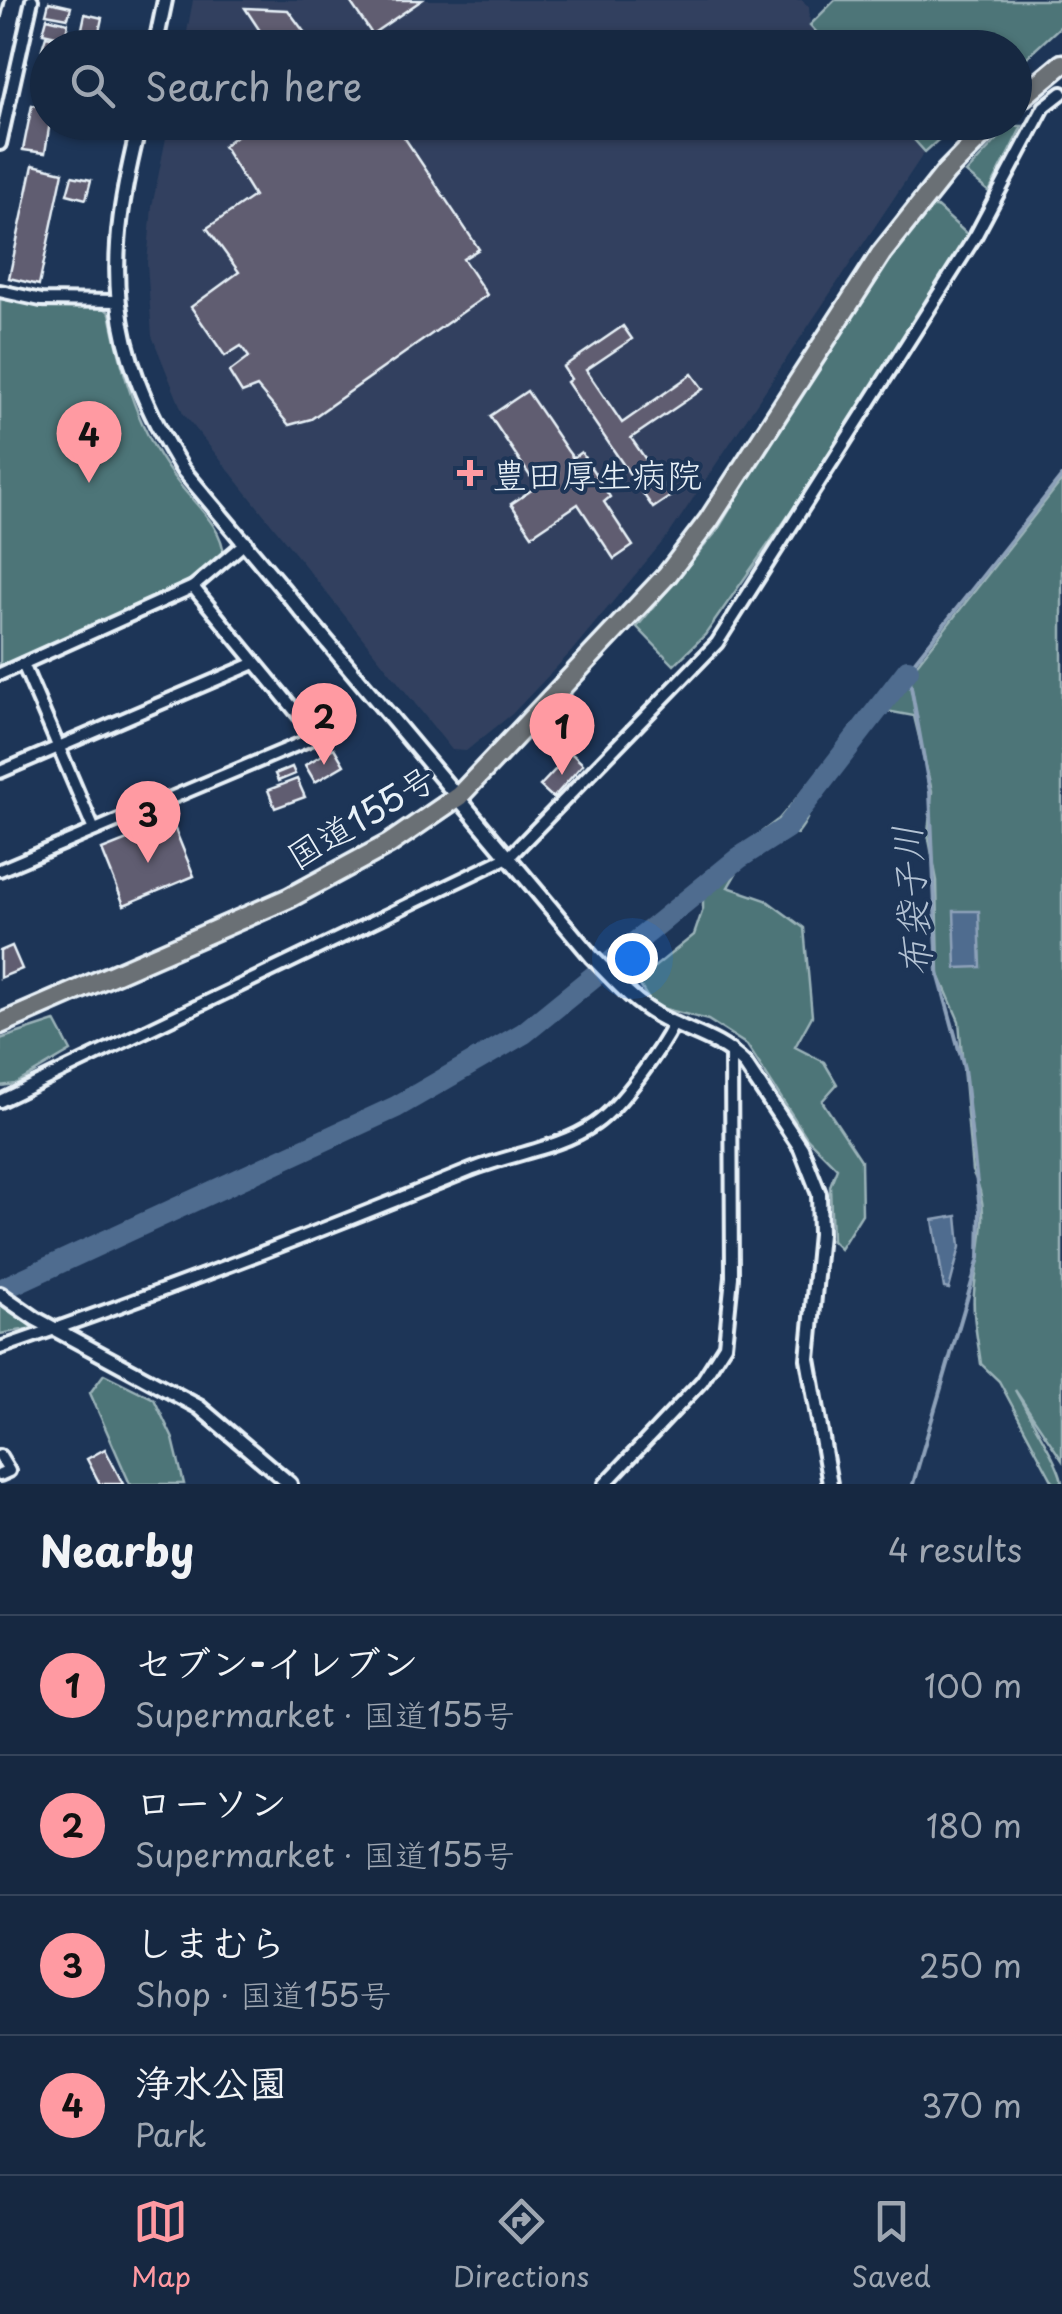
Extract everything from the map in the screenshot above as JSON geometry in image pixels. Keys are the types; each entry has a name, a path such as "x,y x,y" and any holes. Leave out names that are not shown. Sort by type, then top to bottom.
{"highway":[{"path":"1032,89 1062,64"},
{"name":"国道155号","path":"0,1024 289,898 390,844 459,796 667,574 709,520 881,254 946,172 977,140"}],"street":[{"path":"0,144 32,0"},
{"path":"159,30 165,0"},
{"path":"1032,130 1044,107 1062,93"},
{"path":"136,140 117,220 118,301 134,378 150,416 184,470 613,978 648,1008 731,1050 745,1064 801,1148 819,1194 820,1234 808,1359 830,1484"},
{"path":"0,1102 510,856 716,643 976,235 1026,140"},
{"path":"0,290 42,300 118,301"},
{"path":"0,674 193,588 246,542"},
{"path":"0,870 311,739 311,730 193,588"},
{"path":"0,772 256,663"},
{"path":"23,664 94,830"},
{"path":"0,1348 187,1282 494,1161 575,1137 600,1121 665,1041 674,1023"},
{"path":"606,1484 702,1381 725,1345 732,1277 731,1050"},
{"path":"0,1294 55,1329 199,1407 290,1484"},
{"path":"0,1456 4,1473 14,1484"}],"shaded area":[{"path":"193,0 802,0 809,7 810,25 814,30 187,30"},
{"name":"豊田厚生病院","path":"166,140 912,140 924,153 670,533 570,653 512,714 466,751 452,750 183,413 152,336 147,263 152,207"},
{"path":"954,911 979,911 981,967 956,968"},
{"path":"957,1216 960,1247 949,1289 944,1288 933,1220"}],"green space":[{"path":"835,0 1062,0 1062,25 1032,52 1032,30 815,30 810,25"},
{"path":"914,140 938,140 925,152"},
{"path":"997,140 1015,140 989,192 966,173"},
{"path":"927,207 937,207 968,235 793,509 705,635 674,665 637,627 717,531 812,372"},
{"path":"0,296 44,308 103,307 110,313 127,382 143,425 165,465 214,527 224,556 187,587 0,669"},
{"path":"1062,480 1062,1460 1015,1390 1056,1465 1062,1484 1054,1484 999,1381 981,1364 974,1302 982,1201 972,1171 959,1021 939,975 937,881 928,834 932,791 914,716 887,711 858,735 823,775 797,834 774,831 749,851 728,887 766,900 804,928 812,1016 795,1047 824,1062 837,1084 822,1101 861,1160 862,1214 840,1249 832,1241 830,1186 837,1168 807,1138 747,1045 708,1020 653,1006 637,981 694,935 703,909 703,887 713,868 779,819 884,694 914,668"},
{"path":"55,1021 71,1051 15,1084 0,1086 0,1039"},
{"path":"0,1302 39,1327 0,1334"},
{"path":"104,1374 154,1399 173,1439 184,1484 130,1484 90,1393"}],"building":[{"path":"349,0 422,0 378,30 369,30"},
{"path":"49,2 71,7 68,18 46,14"},
{"path":"245,8 288,10 303,30 259,30"},
{"path":"85,14 102,18 99,30 82,30"},
{"path":"47,18 68,23 67,30 44,30"},
{"path":"30,115 30,140 47,140 45,153 23,150"},
{"path":"231,140 406,140 479,249 463,259 487,295 311,419 289,425 257,387 242,393 229,372 249,357 241,346 225,356 191,307 239,272 207,228 254,196 223,146"},
{"path":"33,165 63,172 39,285 9,278"},
{"path":"72,176 91,180 86,199 67,194"},
{"path":"623,326 632,339 586,370 622,423 692,374 703,389 631,438 671,496 653,508 567,382 571,379 563,367"},
{"path":"527,391 573,458 581,452 610,497 604,502 633,546 614,559 578,504 532,535 511,504 558,472 554,465 547,465 530,476 490,416"},
{"path":"334,748 344,765 315,782 305,765"},
{"path":"571,753 583,764 553,798 540,786"},
{"path":"292,767 295,774 278,781 275,774"},
{"path":"297,779 305,797 275,808 268,790"},
{"path":"172,822 194,876 124,905 102,850"},
{"path":"12,946 22,969 0,978 0,951"},
{"path":"105,1449 123,1484 100,1484 87,1459"}],"waterway":[{"name":"布袋子川","path":"913,1484 979,1258 980,1210 964,1068 938,973 930,792 908,670 1062,476"},
{"path":"0,1290 396,1107 524,1033 739,858 786,828 908,670"}],"railway":[{"path":"0,21 5,0"}],"place":[{"name":"豊田厚生病院","path":"470,473"},
{"name":"浄水公園","path":"89,483"},
{"name":"ローソン","path":"324,765"},
{"name":"セブン-イレブン","path":"562,775"},
{"name":"しまむら","path":"148,863"}]}
